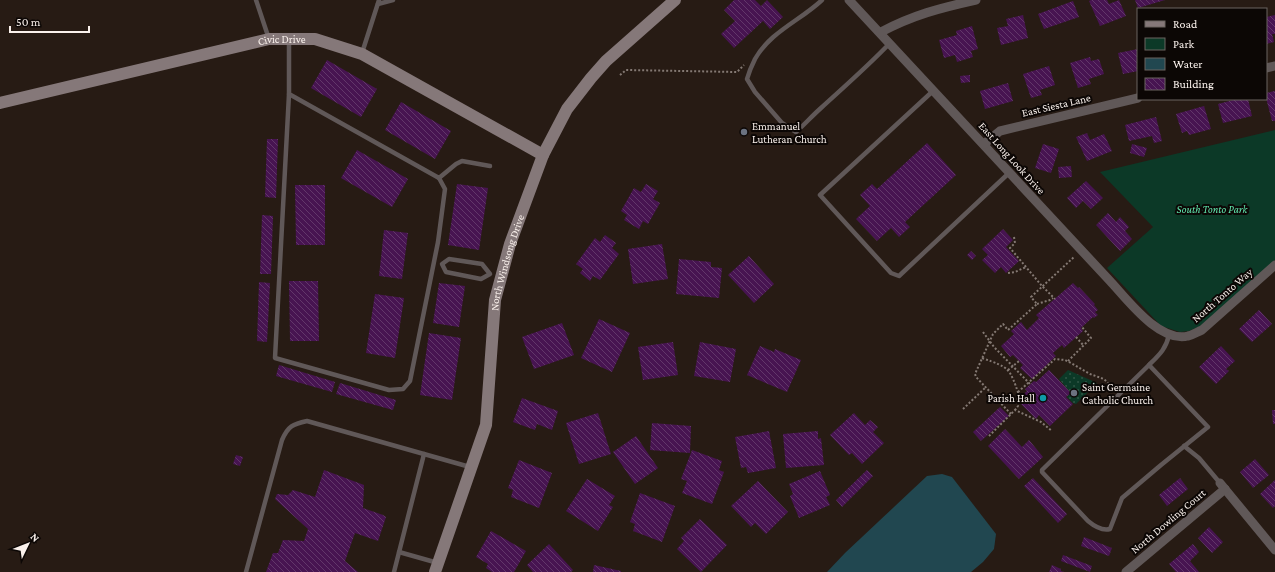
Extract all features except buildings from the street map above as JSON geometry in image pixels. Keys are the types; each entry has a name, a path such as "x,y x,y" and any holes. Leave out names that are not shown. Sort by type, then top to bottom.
{"street":[{"name":"North Windsong Drive","path":"437,567 486,425 495,300 495,276 510,244 543,155 567,109 591,78 606,61 675,0"},
{"name":"East Long Look Drive","path":"850,0 984,144 1009,173 1152,325 1159,330"},
{"path":"880,32 901,22 934,10 976,0"},
{"name":"Civic Drive","path":"0,103 269,39 315,39 362,54 543,155"},
{"name":"East Siesta Lane","path":"984,144 1000,131 1137,98"},
{"name":"North Tonto Way","path":"1159,330 1169,335 1182,337 1189,336 1202,330 1275,265"},
{"path":"1222,486 1275,550"},
{"name":"North Dowling Court","path":"1126,572 1222,486"}],"lane":[{"path":"256,0 269,39"},
{"path":"362,54 378,2 393,0"},
{"path":"822,0 811,11 785,27 763,48 755,59 747,79 754,92 782,123 796,132 890,43"},
{"path":"289,39 289,94 275,358 389,390 403,389 410,381 434,263 445,189 439,178 289,94"},
{"path":"934,90 820,195 891,273 899,276 1009,173"},
{"path":"439,178 462,161 490,166"},
{"path":"434,263 442,264 449,259 482,264 495,276"},
{"path":"442,264 446,272 481,279 495,276"},
{"path":"1149,365 1208,427 1122,498 1110,529 1105,530 1093,526 1042,472 1042,470 1149,365 1167,344 1169,335"},
{"path":"246,572 282,440 286,432 294,424 307,421 472,467"},
{"path":"1184,446 1199,458 1222,486"},
{"path":"394,572 424,454"},
{"path":"399,552 437,567"}],"path":[{"path":"620,75 626,70 737,72 744,65"},
{"path":"1012,414 976,377 975,374 995,331 1003,324 1008,330 1014,327 1037,304 1054,298 1010,248 1015,243 1014,238"},
{"path":"1037,304 1031,297 1073,257 1077,257"},
{"path":"1008,273 1015,272 1026,267"},
{"path":"1068,361 1091,338 1082,327"},
{"path":"983,332 989,342 1029,383"},
{"path":"1076,337 1084,346"},
{"path":"982,358 1004,366 1012,374 1019,397 1016,400 1018,406 1012,414 989,436"},
{"path":"1008,370 1019,360"},
{"path":"1018,392 1055,360 1068,361 1104,379 1119,394"},
{"path":"963,410 986,387"},
{"path":"1015,410 1041,422 1052,431"}],"green space":[{"name":"South Tonto Park","path":"1275,130 1275,260 1203,325 1189,331 1180,332 1161,326 1107,268 1153,227 1100,172"},
{"path":"1068,370 1097,383 1076,404 1067,397 1071,393 1059,379"}],"water":[{"path":"942,474 952,477 996,534 994,549 983,562 971,572 827,572 845,553 927,476"}],"place":[{"name":"Emmanuel Lutheran Church","path":"744,132"},
{"name":"Saint Germaine Catholic Church","path":"1074,393"},
{"name":"Parish Hall","path":"1043,398"}]}
